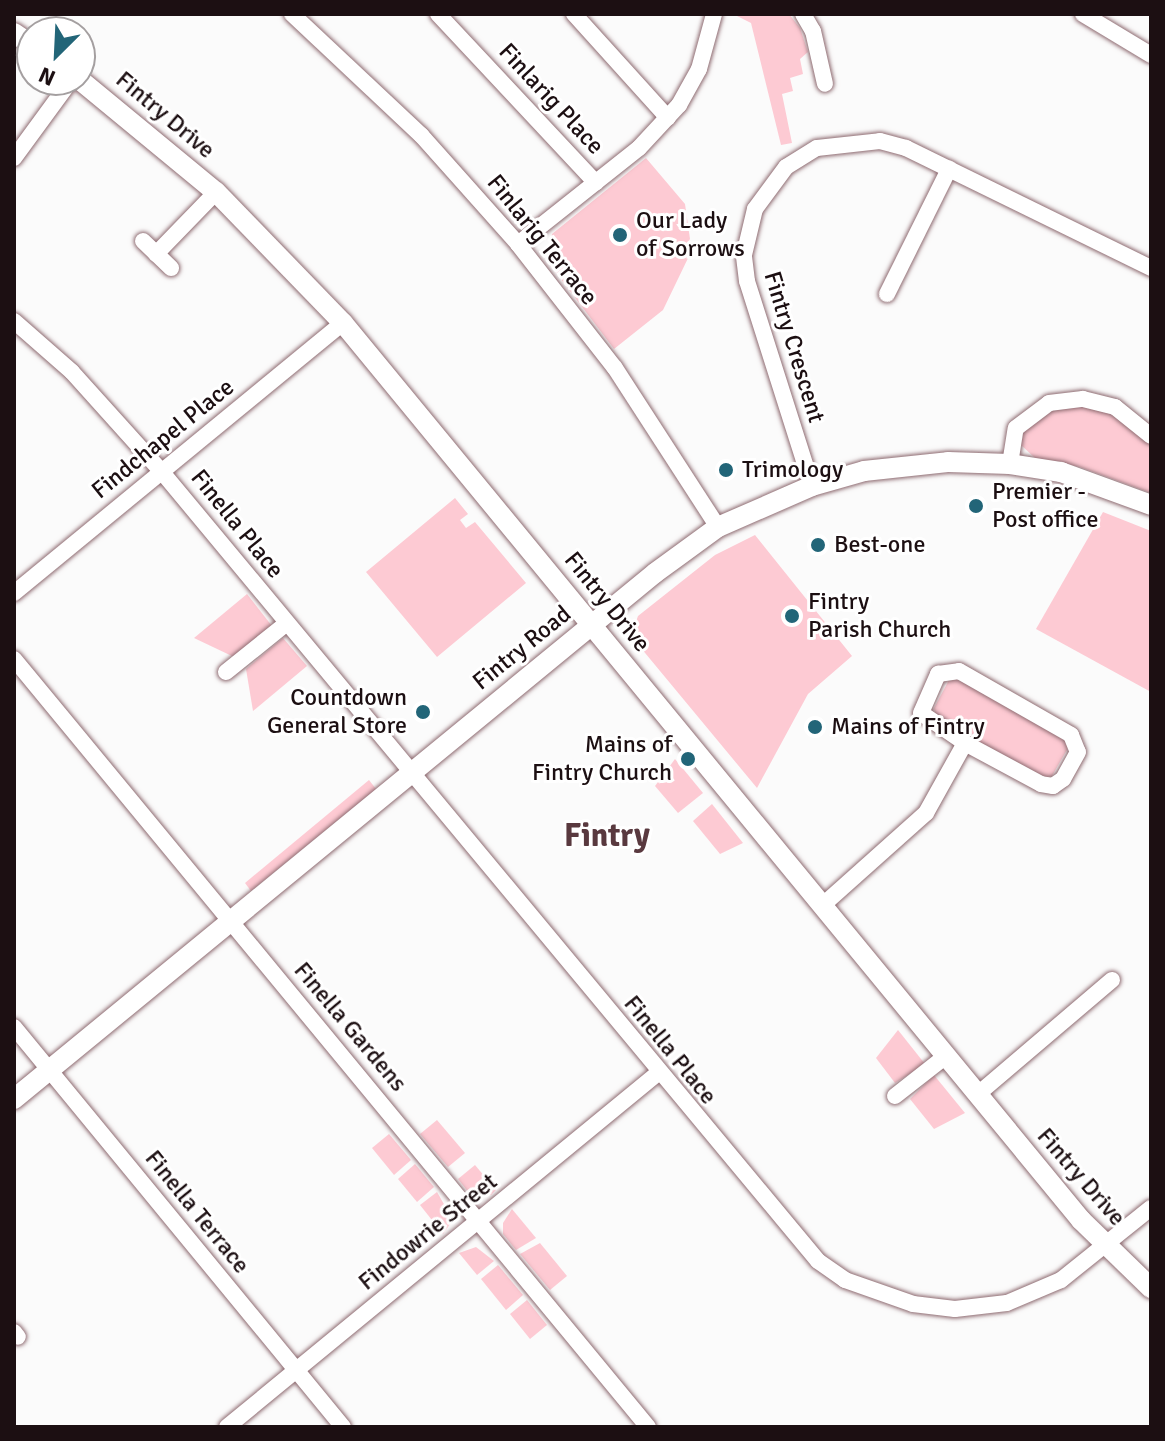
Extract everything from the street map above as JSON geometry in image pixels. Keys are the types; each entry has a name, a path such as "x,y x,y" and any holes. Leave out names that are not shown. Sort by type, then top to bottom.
{"street":[{"name":"Finlarig Terrace","path":"292,14 421,135 518,244 615,368 718,527"},
{"name":"Finlarig Place","path":"438,14 596,183"},
{"path":"574,14 668,118"},
{"path":"518,244 596,183 668,118 699,69 714,14"},
{"path":"803,14 813,31 825,84"},
{"path":"1083,14 1151,55"},
{"name":"Fintry Drive","path":"96,93 216,192 343,323 946,1056 1105,1245 1151,1288"},
{"path":"14,158 59,96"},
{"name":"Fintry Crescent","path":"812,486 747,281 745,244 755,209 786,167 817,148 849,140 893,144 1151,268"},
{"path":"888,294 949,169"},
{"name":"Fintry Drive","path":"156,254 216,192"},
{"path":"143,241 171,268"},
{"name":"Finella Place","path":"14,321 72,372 162,472 794,1239 845,1280 875,1294 955,1309 1007,1303 1061,1280 1151,1208"},
{"name":"Findchapel Place","path":"14,593 343,323"},
{"path":"1010,464 1016,428 1049,403 1083,399 1115,407 1151,436"},
{"name":"Fintry Road","path":"14,1099 410,772 718,527 812,486 917,464 1010,464 1061,472 1151,505"},
{"path":"226,672 287,623"},
{"name":"Finella Gardens","path":"14,659 648,1427"},
{"path":"947,669 1071,735 1078,752 1063,779 1053,786 1041,784 965,743 921,713 938,674 947,669"},
{"path":"823,905 926,813 965,743"},
{"path":"978,1094 1112,980"},
{"name":"Finella Terrace","path":"14,1027 343,1427"},
{"path":"895,1096 946,1056"},
{"name":"Findowrie Street","path":"227,1427 658,1073"}],"shaded area":[{"path":"733,14 789,14 800,28 808,52 800,59 803,74 790,78 793,91 782,94 792,143 781,145 751,23"},
{"path":"646,158 685,204 690,239 685,247 690,254 663,310 614,349 548,262 552,234"},
{"path":"1082,404 1114,413 1151,445 1151,493 1080,467 1035,458 1021,445 1024,430 1052,408"},
{"path":"455,498 468,514 460,520 466,528 475,522 526,583 437,657 366,572"},
{"path":"1103,512 1151,531 1151,692 1036,629"},
{"path":"755,535 852,656 808,694 757,788 631,636 638,616 715,555"},
{"path":"247,594 272,626 234,657 194,638"},
{"path":"283,638 307,666 253,711 246,669"},
{"path":"957,679 1067,740 1068,748 1052,776 1043,778 936,718 934,708 949,680"},
{"path":"675,759 703,793 678,813 655,786"},
{"path":"369,780 376,789 251,891 245,883"},
{"path":"712,804 743,843 720,854 693,821"},
{"path":"898,1030 925,1064 895,1083 876,1058"},
{"path":"934,1075 965,1113 934,1129 910,1099"},
{"path":"437,1120 465,1153 448,1167 420,1134"},
{"path":"389,1134 411,1160 394,1175 372,1148"},
{"path":"415,1164 434,1187 417,1202 398,1179"},
{"path":"475,1165 496,1190 491,1195 469,1193 458,1179"},
{"path":"437,1192 453,1220 443,1234 420,1205"},
{"path":"512,1209 536,1238 516,1250 503,1234 503,1223"},
{"path":"540,1243 567,1276 550,1290 520,1254"},
{"path":"476,1247 494,1261 477,1275 459,1253"},
{"path":"498,1265 523,1295 506,1310 481,1279"},
{"path":"527,1300 547,1325 530,1339 510,1314"}],"place":[{"name":"Our Lady of Sorrows","path":"620,235"},
{"name":"Trimology","path":"726,470"},
{"name":"Premier - Post office","path":"976,506"},
{"name":"Best-one","path":"818,545"},
{"name":"Fintry Parish Church","path":"792,616"},
{"name":"Countdown General Store","path":"423,712"},
{"name":"Mains of Fintry","path":"815,727"},
{"name":"Mains of Fintry Church","path":"688,759"}],"district":[{"name":"Fintry","path":"607,836"}]}
